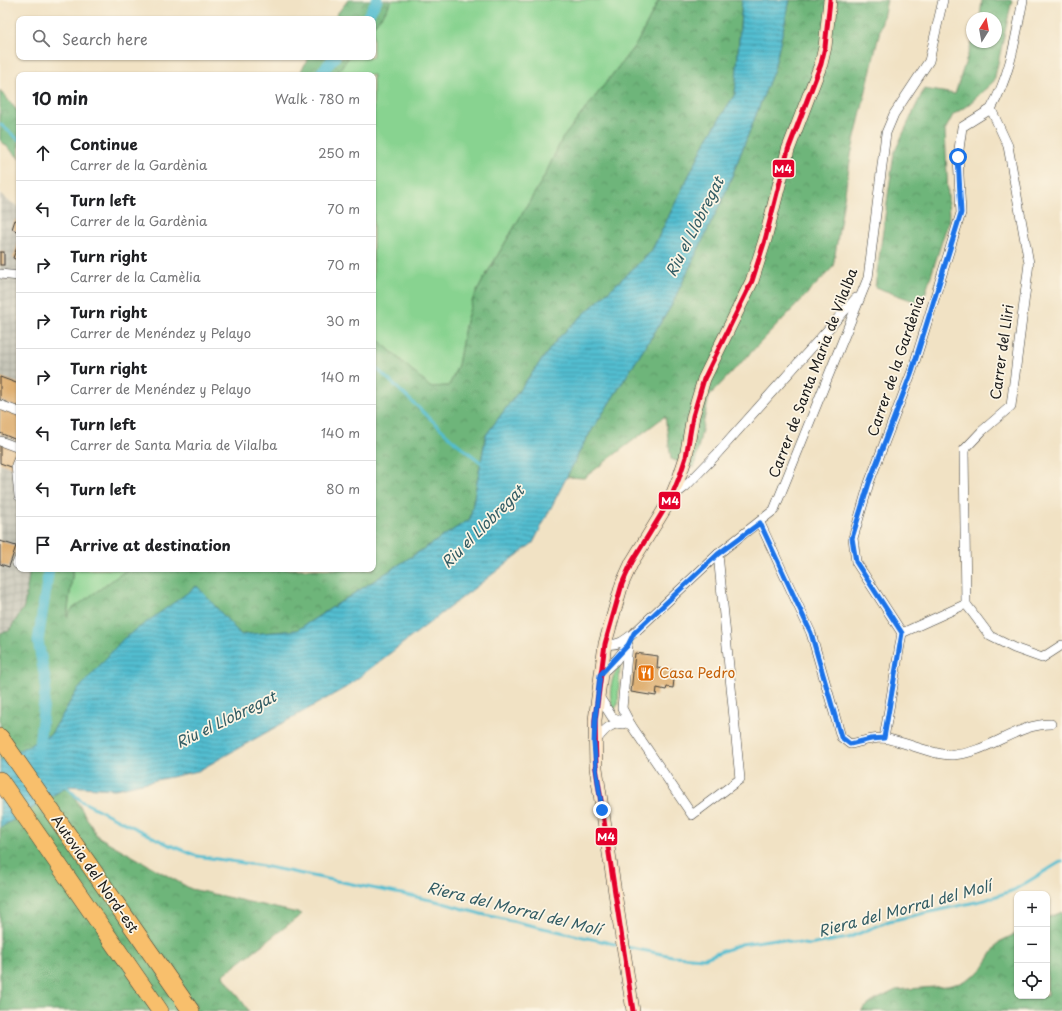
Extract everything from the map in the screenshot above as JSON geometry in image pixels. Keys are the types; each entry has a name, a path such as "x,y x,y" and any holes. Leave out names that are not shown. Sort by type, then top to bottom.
{"highway":[{"name":"Autovia del Nord-est","path":"0,737 191,1011"},
{"name":"Autovia del Nord-est","path":"0,780 160,1011"}],"street":[{"path":"633,1011 596,768 594,743 597,694 605,644 622,584 632,562 670,500 679,478 686,457 693,416 704,379 744,302 760,260 788,150 826,47 830,0"},
{"name":"Carrer de Santa Maria de Vilalba","path":"605,644 614,645 620,643 634,633 718,554 760,523 774,510 868,278 886,133 894,114 929,61 943,0"},
{"path":"990,109 1000,92 1012,58 1023,0"},
{"name":"Carrer del Lliri","path":"966,604 964,450 982,431 1011,406 1029,264 1008,146 990,109"},
{"name":"Carrer de la Gardènia","path":"902,633 856,562 852,538 869,483 912,371 961,213 958,157 962,128 990,109"},
{"path":"0,274 16,276"},
{"path":"670,500 716,455 861,293"},
{"path":"0,405 16,411"},
{"path":"0,441 16,447"},
{"path":"760,523 811,633 841,737 850,744 871,739 884,738 953,755 975,751 1029,727 1039,724 1051,724"},
{"path":"628,645 622,708 631,725 692,815 740,779 718,554"},
{"path":"884,738 902,633 966,604 990,636 1014,648 1042,658 1062,646"},
{"name":"Carrer de Santa Maria de Vilalba","path":"600,675 628,645 634,633"},
{"path":"597,694 612,717 631,725"},
{"path":"594,743 608,727 615,723 631,725"}],"shaded area":[{"path":"0,192 7,200 16,205 16,572 30,572 24,607 9,631 0,633"}],"green space":[{"path":"348,0 391,0 387,9 376,22 376,16 335,16"},
{"path":"391,0 659,0 637,43 562,139 544,177 483,280 473,299 466,321 458,365 449,386 430,387 376,338 376,72 337,72 347,60 376,60 376,22 387,9"},
{"path":"659,0 742,0 735,94 708,137 651,252 558,338 486,435 470,519 297,630 241,635 196,586 76,692 51,734 0,760 0,633 9,631 24,607 30,572 73,572 67,617 72,609 124,572 376,572 376,338 430,387 449,386 458,365 466,321 473,299 483,280 544,177 562,139 637,43"},
{"path":"790,0 887,0 851,155 833,267 709,396 694,468 671,459 665,416 584,478 567,477 585,441 670,308 724,196 774,69"},
{"path":"982,0 1012,0 1002,45 1002,12 981,12"},
{"path":"970,48 1001,48 994,81 968,105 953,115 945,130 949,219 922,304 875,287 894,153 924,89 955,94"},
{"path":"307,60 347,60 337,72 301,72"},
{"path":"0,90 16,109 16,155 0,140"},
{"path":"73,572 124,572 73,609 67,619"},
{"path":"620,663 618,704 614,710 610,692 612,680"},
{"path":"68,786 97,836 191,889 302,914 223,975 249,1011 0,1011 0,828"},
{"path":"1062,912 1062,1011 861,1011 872,1002 896,990 947,986 960,983 980,972 999,942 1014,934 1014,999 1050,999 1050,917"}],"water":[{"name":"Riu el Llobregat","path":"742,0 790,0 774,69 724,196 670,308 585,441 533,543 345,688 198,771 115,789 68,786 0,828 0,760 51,734 76,692 123,639 197,586 241,635 297,630 470,519 486,435 558,338 651,252 708,137 735,94"}],"building":[{"path":"15,220 16,220 16,231 12,229"},
{"path":"16,250 16,260 13,258"},
{"path":"0,252 4,252 4,265 0,265"},
{"path":"0,377 16,383 16,407 0,400"},
{"path":"0,406 16,414 16,440 0,433"},
{"path":"0,442 16,448 14,468 0,463"},
{"path":"0,541 16,546 9,567 0,564"},
{"path":"635,653 658,656 657,668 675,671 673,688 667,687 666,690 657,688 656,696 631,692"}],"waterway":[{"path":"368,16 377,0"},
{"path":"322,72 332,60"},
{"path":"0,124 16,137"},
{"path":"376,368 454,441 483,464"},
{"path":"38,754 46,684 38,641 49,572"},
{"name":"Riera del Morral del Molí","path":"64,784 81,801 165,843 197,856 263,866 436,901 481,914 619,945"},
{"name":"Riera del Morral del Molí","path":"627,947 672,956 705,958 741,944 776,939 809,945 848,938 889,921 985,900 1014,890 1062,861"}],"transit line":[{"name":"M4","path":"633,1011 596,768 595,720 605,644 622,584 632,562 670,500 679,478 686,457 693,416 704,379 752,281 765,240 788,150 821,64 825,47 830,0"}],"place":[{"name":"Casa Pedro","path":"646,673"}],"route":[{"path":"602,810 594,743 600,675 616,660 628,645 634,633 718,554 760,523 811,633 841,737 850,744 871,739 884,738 902,633 856,562 852,538 869,483 912,371 961,213 958,157"}]}
